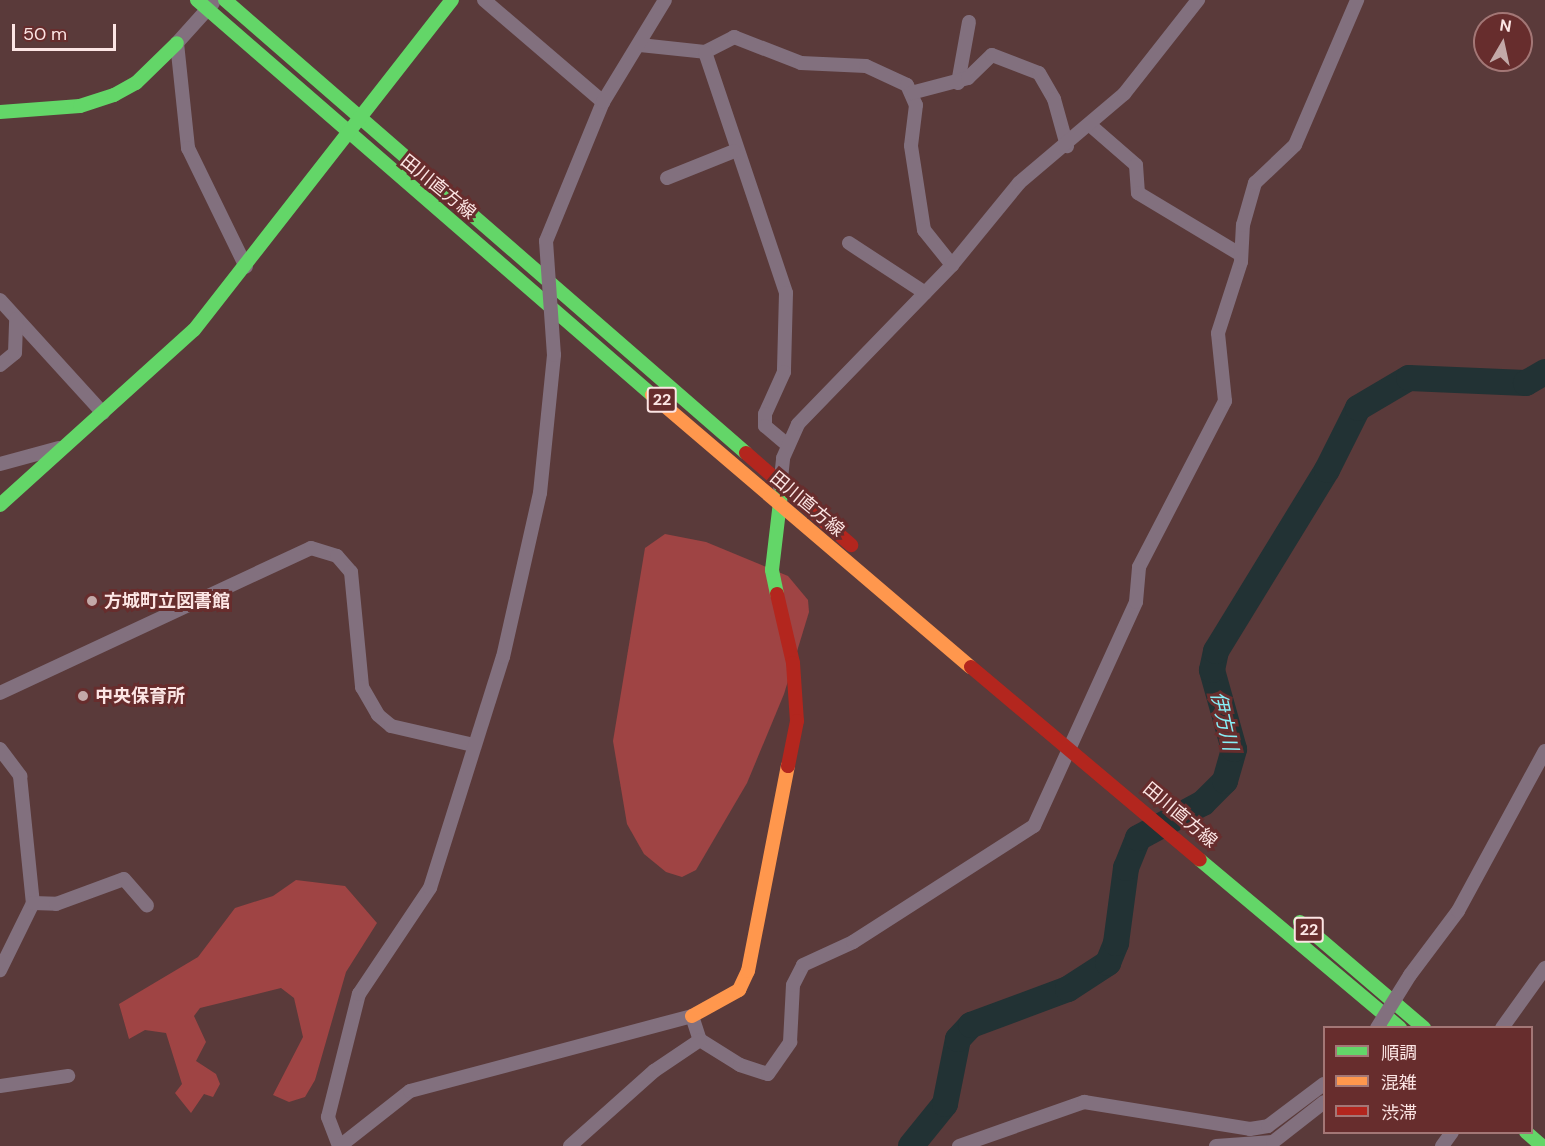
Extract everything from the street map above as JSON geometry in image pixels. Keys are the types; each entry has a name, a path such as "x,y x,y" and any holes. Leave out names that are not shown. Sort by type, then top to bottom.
{"main road":[{"name":"田川直方線","path":"225,0 359,122 780,488 897,582"},
{"path":"0,505 59,448 103,413 194,330 246,267 452,0"},
{"name":"田川直方線","path":"206,3 347,136 709,440 781,507 1071,747 1398,1026"},
{"path":"0,112 80,106 114,95 136,84 177,43"},
{"path":"692,1016 739,990 747,971 797,721 797,686 772,570 781,507 780,488"},
{"path":"1071,729 1092,747"},
{"name":"22","path":"1266,894 1422,1026"},
{"path":"1533,1120 1545,1130"},
{"path":"1528,1134 1542,1146"}],"street":[{"path":"484,0 603,102"},
{"path":"664,0 640,45 603,102 546,241 554,355 540,493 503,657 430,888 359,994 328,1117 340,1146 410,1091 692,1016 700,1040 740,1065 768,1074 790,1042 795,973 1027,833 1071,747 1071,729 1136,602 1139,567 1225,400 1218,333 1241,255 1255,183 1295,145 1357,0"},
{"path":"780,488 788,445 798,424 952,265 1019,183 1067,146 1124,94 1198,0"},
{"path":"206,3 177,43 188,148 246,267"},
{"path":"958,83 969,22"},
{"path":"640,45 705,52 734,37 801,63 866,66 907,85 916,105 911,146 922,220 952,265"},
{"path":"705,52 734,151 759,204 786,292 783,372 765,414 765,426 788,445"},
{"path":"911,93 958,83 992,55 1039,73 1054,99 1067,146"},
{"path":"1090,125 1136,165 1138,193 1241,255"},
{"path":"667,178 734,151"},
{"path":"849,243 925,293"},
{"path":"0,300 103,413"},
{"path":"0,365 15,352 16,319"},
{"path":"0,464 59,448"},
{"path":"0,693 311,548 338,556 351,573 362,687 378,715 391,726 473,746"},
{"path":"0,749 20,776 33,903 0,970"},
{"path":"1378,1026 1410,975 1458,912 1545,752"},
{"path":"33,903 56,904 124,879 147,905"},
{"path":"1503,1026 1545,969"},
{"path":"570,1146 654,1071 700,1040"},
{"path":"0,1086 68,1076"},
{"path":"959,1146 1084,1101 1250,1129 1268,1126 1323,1085"},
{"path":"1216,1146 1273,1142 1323,1103"}],"shaded area":[{"path":"665,534 706,542 788,576 808,600 809,612 784,694 747,783 696,870 682,877 666,872 644,854 627,824 613,741 645,548"},
{"path":"296,880 345,886 377,923 346,972 315,1080 305,1097 289,1102 273,1095 303,1037 294,998 281,988 200,1008 194,1016 206,1042 196,1061 216,1074 220,1084 213,1097 204,1094 191,1113 175,1093 182,1084 166,1033 145,1030 129,1039 119,1004 198,957 235,908 273,896"}],"waterway":[{"name":"伊方川","path":"911,1146 945,1104 958,1039 971,1025 1068,989 1108,963 1116,943 1126,868 1138,838 1203,803 1225,781 1234,749 1212,670 1216,651 1327,470 1358,408 1409,378 1526,383 1545,372"}],"traffic: fast":[{"path":"197,0 652,395"},
{"path":"225,0 746,453"},
{"path":"0,505 194,330 452,0"},
{"path":"0,112 80,106 114,95 136,83 177,43"},
{"path":"777,594 772,570 781,493"},
{"path":"1200,860 1398,1026"},
{"path":"1300,922 1422,1026"},
{"path":"1528,1134 1542,1146"}],"traffic: slow":[{"path":"652,395 971,667"},
{"path":"692,1016 739,990 748,971 788,766"}],"traffic: jam":[{"path":"746,453 851,545"},
{"path":"777,594 793,663 797,721 788,766"},
{"path":"971,667 1200,860"}],"place":[{"name":"方城町立図書館","path":"92,601"},
{"name":"中央保育所","path":"83,696"}]}
